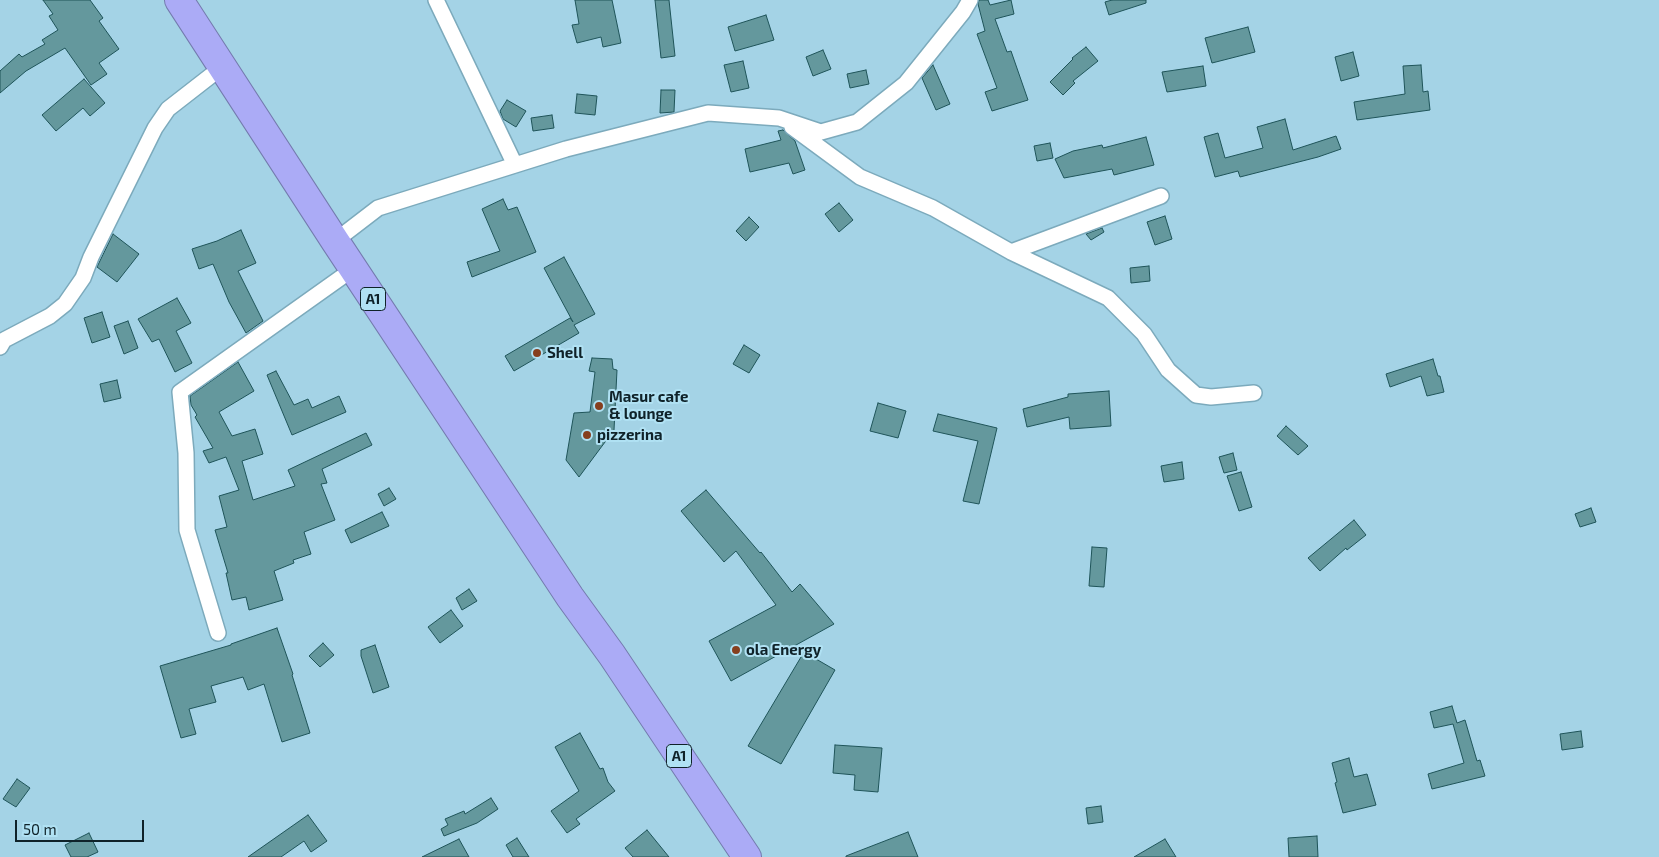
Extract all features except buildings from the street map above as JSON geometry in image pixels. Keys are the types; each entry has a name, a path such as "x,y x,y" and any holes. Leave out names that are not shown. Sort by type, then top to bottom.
{"highway":[{"name":"A1","path":"179,0 353,269 570,597 612,655 747,857"}],"street":[{"path":"436,0 515,165"},
{"path":"335,241 378,208 566,148 708,113 779,118 821,132 857,122 906,83 963,12 970,0"},
{"path":"0,347 4,340 50,316 65,304 83,278 91,257 155,128 168,108 222,67"},
{"path":"779,118 860,177 933,208 1011,252 1108,298 1144,334 1168,370 1196,395 1212,397 1254,393"},
{"path":"1011,252 1162,196"},
{"path":"218,632 187,530 186,453 180,392 353,269"}],"place":[{"name":"Shell","path":"537,353"},
{"name":"Masur cafe & lounge","path":"599,406"},
{"name":"pizzerina","path":"587,435"},
{"name":"ola Energy","path":"736,650"}]}
